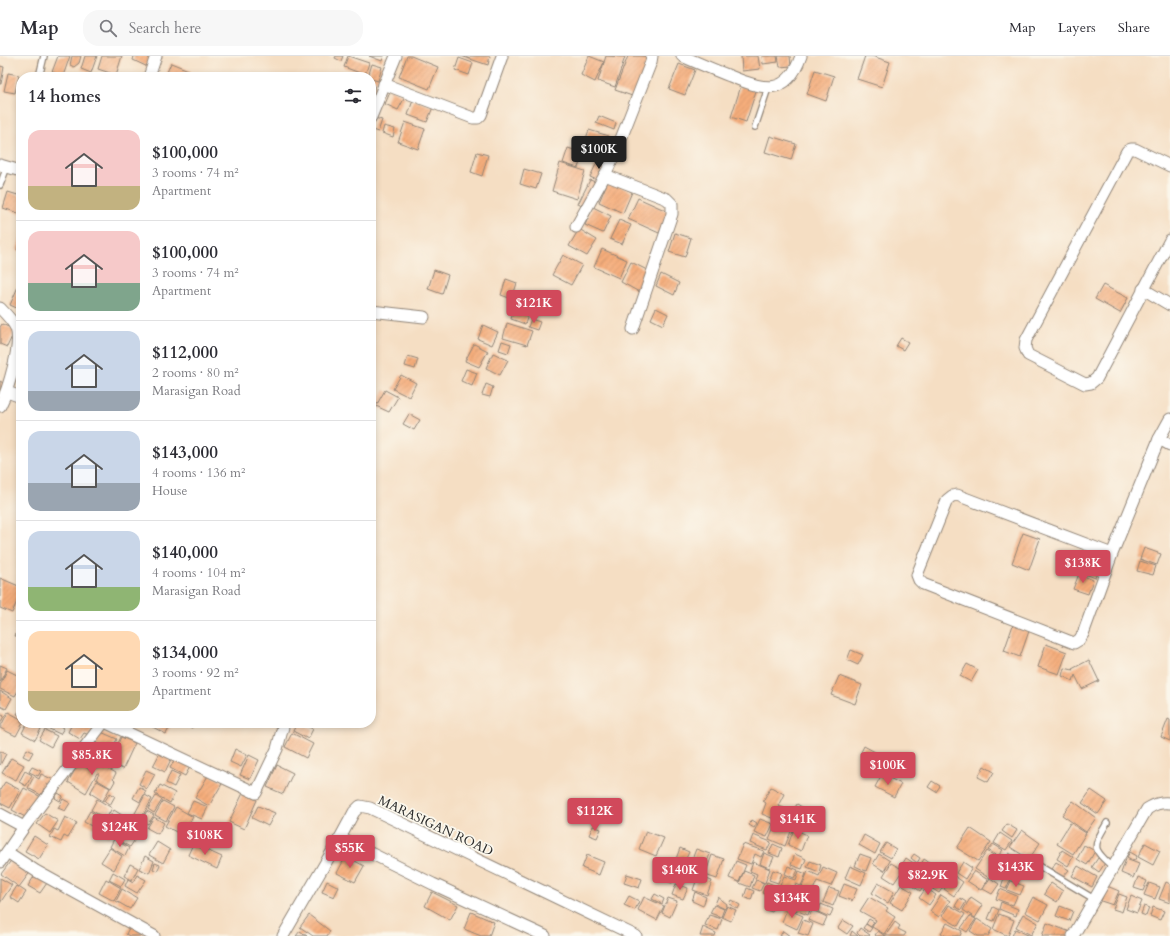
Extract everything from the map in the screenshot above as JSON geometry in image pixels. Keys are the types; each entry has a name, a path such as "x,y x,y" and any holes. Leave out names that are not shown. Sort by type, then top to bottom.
{"street":[{"path":"150,72 156,56"},
{"path":"376,104 396,56"},
{"path":"384,84 473,118 478,118 482,115 488,100 502,56"},
{"path":"576,227 605,176 617,149 652,56"},
{"path":"682,56 754,86 768,88 788,80 795,72 802,56"},
{"path":"1170,166 1135,149 1127,151 1026,340 1025,348 1028,355 1085,384 1091,383 1096,378 1170,240"},
{"path":"3,166 16,170"},
{"path":"605,176 667,199 672,204 672,214 633,329"},
{"path":"1143,289 1170,305"},
{"path":"0,308 15,326 16,330"},
{"path":"376,312 424,317"},
{"path":"0,406 7,392 14,363 16,344"},
{"path":"7,392 16,395"},
{"path":"1112,554 957,495 952,496 947,500 917,575 923,584 1074,643 1079,640 1083,634 1112,554 1159,439 1170,419"},
{"path":"1159,439 1170,445"},
{"path":"0,862 24,827 99,728"},
{"path":"118,728 256,793 277,749 283,728"},
{"path":"1073,936 1147,809 1154,804 1162,802 1170,803"},
{"name":"MARASIGAN ROAD","path":"283,936 354,812 360,806 370,808 636,936"},
{"path":"0,814 24,827"},
{"path":"340,838 433,884 545,936"},
{"path":"7,852 36,871 154,936"}],"lane":[{"path":"39,72 44,56"},
{"path":"755,127 768,88"},
{"path":"0,185 3,166"},
{"path":"1107,823 1096,844 1096,850 1099,855 1113,867"},
{"path":"1031,861 1094,899"}],"building":[{"path":"58,56 70,56 64,72 52,72"},
{"path":"72,56 81,56 79,63 74,67 70,65"},
{"path":"85,56 97,56 91,72 81,69"},
{"path":"102,56 122,56 117,72 107,72 98,69"},
{"path":"134,56 155,56 150,68 133,60"},
{"path":"336,56 343,56 341,61 335,58"},
{"path":"348,56 369,63 366,72 357,72 344,67"},
{"path":"369,56 384,56 382,61"},
{"path":"407,56 411,56 438,67 429,89 399,77"},
{"path":"461,56 490,56 488,65"},
{"path":"589,56 604,62 595,82 581,75"},
{"path":"606,56 625,57 615,87 598,81"},
{"path":"628,56 643,56 650,59 635,97 615,90"},
{"path":"741,56 758,56 760,69 742,71"},
{"path":"762,56 777,56 778,62 763,64"},
{"path":"778,56 790,56 791,66 780,67"},
{"path":"865,56 872,56 890,62 882,87 857,79"},
{"path":"459,58 473,63 469,75 455,70"},
{"path":"171,63 191,71 191,72 167,72"},
{"path":"372,64 382,67 378,81 376,80 376,72 370,72"},
{"path":"679,64 695,70 685,95 669,89"},
{"path":"0,66 4,67 1,84 0,84"},
{"path":"815,70 834,76 826,101 807,94"},
{"path":"8,73 16,74 15,93 4,91"},
{"path":"741,86 756,91 746,122 731,117"},
{"path":"391,90 405,97 398,110 385,104"},
{"path":"413,100 433,107 427,122 408,115"},
{"path":"599,116 616,123 614,130 596,123"},
{"path":"376,118 382,120 378,132 376,131"},
{"path":"405,122 425,129 418,149 398,142"},
{"path":"384,126 395,129 393,137 382,133"},
{"path":"589,130 609,136 604,151 584,144"},
{"path":"770,136 796,144 791,160 765,152"},
{"path":"568,148 583,153 578,168 563,163"},
{"path":"477,152 488,155 482,176 471,172"},
{"path":"599,158 608,162 599,181 590,177"},
{"path":"560,163 585,171 577,199 552,191"},
{"path":"524,169 541,174 536,189 520,184"},
{"path":"590,180 598,183 586,208 578,204"},
{"path":"608,181 632,192 623,213 599,202"},
{"path":"8,192 16,194 16,212 3,208"},
{"path":"638,198 669,212 659,233 628,219"},
{"path":"593,207 611,216 603,233 585,225"},
{"path":"619,220 631,225 622,244 610,239"},
{"path":"579,229 597,240 587,256 569,246"},
{"path":"675,233 691,238 685,257 669,252"},
{"path":"602,249 627,260 619,278 594,267"},
{"path":"563,255 582,265 571,285 552,275"},
{"path":"631,262 651,272 641,293 621,282"},
{"path":"434,270 448,275 442,294 428,289"},
{"path":"661,274 679,283 674,295 656,286"},
{"path":"506,279 517,283 512,299 501,295"},
{"path":"1103,285 1128,298 1120,313 1095,299"},
{"path":"16,291 16,308 10,305"},
{"path":"517,299 532,303 525,324 511,319"},
{"path":"656,308 668,314 663,325 651,319"},
{"path":"531,319 540,322 537,330 528,327"},
{"path":"507,323 532,331 527,345 503,338"},
{"path":"2,324 15,330 7,347 0,344 0,327"},
{"path":"483,325 498,332 492,345 478,339"},
{"path":"901,338 908,342 903,350 896,346"},
{"path":"502,341 511,344 508,353 499,350"},
{"path":"474,344 488,351 479,367 465,361"},
{"path":"493,353 508,360 500,375 486,368"},
{"path":"408,356 418,359 415,369 405,366"},
{"path":"466,369 477,373 472,386 461,381"},
{"path":"401,375 416,383 409,397 393,389"},
{"path":"0,381 8,386 0,401"},
{"path":"486,384 493,387 490,397 482,395"},
{"path":"385,390 398,397 389,412 376,406"},
{"path":"409,414 420,420 414,430 403,424"},
{"path":"1023,533 1040,539 1029,570 1012,563"},
{"path":"1144,548 1161,554 1157,565 1140,559"},
{"path":"1083,551 1102,559 1095,578 1076,570"},
{"path":"1140,561 1156,566 1153,575 1137,571"},
{"path":"1079,574 1093,580 1088,594 1073,589"},
{"path":"0,578 16,585 16,604 12,613 0,608"},
{"path":"1013,625 1029,631 1020,657 1004,651"},
{"path":"1046,644 1067,652 1059,674 1038,667"},
{"path":"851,650 863,655 858,665 847,660"},
{"path":"1089,660 1099,681 1082,689 1075,675 1073,681 1062,676 1064,668 1073,670 1072,669"},
{"path":"967,664 978,670 971,682 960,676"},
{"path":"0,665 7,668 0,682"},
{"path":"7,670 16,674 15,696 0,689 0,685"},
{"path":"839,676 862,685 855,704 831,695"},
{"path":"0,691 12,698 6,709 0,706"},
{"path":"8,712 16,716 16,728 20,728 16,736 0,728"},
{"path":"0,714 4,716 0,724"},
{"path":"1168,719 1170,720 1170,741 1161,737"},
{"path":"24,728 41,729 35,740 22,733"},
{"path":"47,728 64,728 60,734"},
{"path":"70,728 92,728 89,735 84,733 80,739 68,732"},
{"path":"155,728 169,728 166,734"},
{"path":"294,728 313,729 308,739 293,731"},
{"path":"45,730 57,736 51,747 39,740"},
{"path":"101,732 117,739 105,764 90,757"},
{"path":"292,733 313,744 306,758 285,747"},
{"path":"121,737 135,743 123,769 109,763"},
{"path":"864,746 875,752 871,760 860,754"},
{"path":"27,749 33,752 29,759 23,756"},
{"path":"235,749 247,755 241,767 230,762"},
{"path":"0,751 6,754 0,765"},
{"path":"161,751 172,757 165,772 153,766"},
{"path":"249,755 259,760 250,779 240,775"},
{"path":"176,757 191,765 185,776 170,768"},
{"path":"11,758 24,765 16,780 2,773"},
{"path":"95,761 116,773 113,779 115,781 111,788 96,779 99,774 97,773 86,793 68,782 79,763 90,769"},
{"path":"277,765 293,773 283,794 267,787"},
{"path":"984,766 994,772 988,782 978,777"},
{"path":"32,767 41,771 38,776 29,772"},
{"path":"146,770 155,774 147,789 139,784"},
{"path":"25,771 32,775 26,786 19,782"},
{"path":"171,771 180,775 174,787 166,783"},
{"path":"41,774 56,781 53,788 46,784 41,795 28,788 34,776 39,779"},
{"path":"209,774 223,782 209,806 195,798"},
{"path":"882,774 901,784 894,797 875,787"},
{"path":"97,781 110,788 103,801 90,793"},
{"path":"932,781 940,786 936,792 928,787"},
{"path":"5,782 20,790 10,808 0,803 0,790"},
{"path":"160,785 175,793 170,803 155,794"},
{"path":"139,787 146,791 140,802 133,798"},
{"path":"771,787 784,794 778,806 784,808 779,821 762,814 766,803 763,801"},
{"path":"24,788 41,797 29,819 12,810"},
{"path":"1091,790 1107,801 1098,814 1082,803"},
{"path":"58,793 63,796 60,801 55,798"},
{"path":"110,793 115,796 110,805 105,801"},
{"path":"243,793 257,800 244,829 229,822"},
{"path":"145,795 152,799 141,819 134,815"},
{"path":"156,796 162,800 154,813 148,809"},
{"path":"63,799 70,803 65,811 58,808"},
{"path":"97,799 112,808 106,819 91,810"},
{"path":"163,801 174,807 166,821 155,815"},
{"path":"193,801 208,807 202,819 187,813"},
{"path":"1073,801 1096,818 1086,832 1062,815"},
{"path":"797,804 812,813 803,829 788,821"},
{"path":"258,806 275,813 268,826 252,818"},
{"path":"176,807 193,817 182,835 165,826"},
{"path":"114,810 128,819 119,833 105,825"},
{"path":"90,811 103,819 97,829 84,822"},
{"path":"147,811 154,815 148,824 141,820"},
{"path":"45,813 58,821 50,833 37,824"},
{"path":"132,816 144,824 139,833 126,825"},
{"path":"65,817 77,823 68,838 64,836 61,842 50,837 54,829 58,831"},
{"path":"154,817 164,823 158,834 147,828"},
{"path":"760,819 773,824 767,837 754,832"},
{"path":"752,820 757,823 754,828 749,825"},
{"path":"776,822 792,829 785,846 769,839"},
{"path":"1070,823 1086,833 1073,854 1057,844"},
{"path":"1007,824 1017,830 1012,838 1002,831"},
{"path":"124,826 138,835 130,847 116,839"},
{"path":"593,826 601,829 597,838 589,835"},
{"path":"105,828 112,832 108,837 102,833"},
{"path":"970,828 991,842 978,861 957,848"},
{"path":"794,829 807,835 801,851 788,845"},
{"path":"1022,830 1040,843 1029,859 1010,847"},
{"path":"646,831 664,838 656,856 639,849"},
{"path":"1000,833 1012,841 1006,850 994,843"},
{"path":"753,835 771,842 767,850 750,843"},
{"path":"864,835 880,844 875,854 859,845"},
{"path":"34,836 48,845 39,859 25,851"},
{"path":"114,839 129,848 125,856 110,847"},
{"path":"157,842 170,850 163,863 149,855"},
{"path":"886,843 896,849 891,858 880,852"},
{"path":"1145,843 1160,851 1153,865 1138,857"},
{"path":"193,844 222,857 217,869 188,855"},
{"path":"743,844 764,851 761,857 755,854 751,864 737,859"},
{"path":"773,844 782,848 779,857 769,853"},
{"path":"993,844 1003,850 998,856 988,850"},
{"path":"1084,845 1095,851 1087,865 1077,859"},
{"path":"110,848 122,856 114,870 101,862"},
{"path":"680,848 689,852 684,863 676,859"},
{"path":"696,849 710,854 705,867 691,862"},
{"path":"1062,850 1073,857 1068,866 1057,859"},
{"path":"987,851 1001,860 989,878 975,869"},
{"path":"1130,852 1137,856 1134,861 1127,857"},
{"path":"764,853 774,857 769,868 760,864"},
{"path":"1009,853 1017,858 1011,867 1003,862"},
{"path":"795,854 806,859 802,869 791,865"},
{"path":"860,854 871,858 866,871 855,866"},
{"path":"879,854 890,861 884,871 873,864"},
{"path":"914,854 920,858 917,863 911,858"},
{"path":"587,855 604,862 599,875 582,868"},
{"path":"712,855 724,859 717,879 705,875"},
{"path":"145,856 154,861 149,873 139,869"},
{"path":"346,856 364,866 355,882 337,873"},
{"path":"13,858 31,871 19,887 1,874"},
{"path":"906,858 915,864 906,878 900,874 894,883 883,876 891,863 900,868"},
{"path":"1098,858 1105,863 1099,872 1092,867"},
{"path":"924,859 938,868 931,880 917,871"},
{"path":"1126,859 1139,864 1133,878 1121,873"},
{"path":"736,861 746,865 739,882 729,878"},
{"path":"810,861 821,865 819,872 807,867"},
{"path":"753,862 770,869 765,883 755,879 757,874 750,871"},
{"path":"963,862 972,868 965,879 956,873"},
{"path":"1056,862 1069,870 1063,877 1051,869"},
{"path":"155,863 160,865 157,871 153,869"},
{"path":"1001,863 1009,868 1003,879 994,873"},
{"path":"130,864 138,868 132,880 124,876"},
{"path":"788,866 798,870 794,878 785,874"},
{"path":"850,866 866,873 861,885 845,878"},
{"path":"1078,866 1097,877 1092,887 1072,876"},
{"path":"823,867 837,873 831,886 817,881 810,897 800,892 808,871 819,876"},
{"path":"666,868 676,872 672,883 662,879"},
{"path":"940,868 951,875 939,893 928,886"},
{"path":"773,870 782,873 778,883 769,880"},
{"path":"914,870 928,880 920,891 906,881"},
{"path":"744,871 754,875 750,887 739,883"},
{"path":"799,871 806,874 801,886 796,884 792,894 779,888 784,876 796,880"},
{"path":"974,871 988,880 981,890 967,881"},
{"path":"113,872 125,879 121,886 109,880"},
{"path":"627,874 642,879 639,888 624,883"},
{"path":"35,875 47,883 40,893 28,886"},
{"path":"137,875 146,880 137,893 125,886 128,879 133,882"},
{"path":"953,875 963,882 954,896 944,889"},
{"path":"698,876 712,881 707,895 693,890"},
{"path":"1138,877 1147,881 1143,891 1134,888"},
{"path":"0,878 12,885 0,903"},
{"path":"990,878 999,884 992,894 983,889"},
{"path":"1004,878 1010,880 1006,889 1001,887"},
{"path":"106,879 121,888 114,901 99,893"},
{"path":"756,880 764,883 760,891 752,888"},
{"path":"327,881 339,887 334,897 322,892"},
{"path":"1011,881 1024,886 1020,895 1007,890"},
{"path":"767,882 776,886 771,897 762,893"},
{"path":"1166,882 1170,884 1170,903 1159,899"},
{"path":"878,883 894,892 888,903 872,893"},
{"path":"1051,883 1063,891 1057,902 1044,894"},
{"path":"1149,883 1160,887 1155,899 1144,895"},
{"path":"676,884 688,888 683,899 672,895"},
{"path":"844,884 857,889 852,901 839,896"},
{"path":"901,885 913,892 902,910 890,903"},
{"path":"17,886 26,892 19,903 10,897"},
{"path":"1107,886 1119,891 1113,905 1101,901"},
{"path":"747,888 754,891 751,900 744,897"},
{"path":"829,888 839,891 833,906 823,902"},
{"path":"926,888 936,895 929,905 919,898"},
{"path":"122,889 137,898 130,909 116,901"},
{"path":"1000,889 1017,896 1013,905 996,899"},
{"path":"777,890 793,896 789,906 773,899"},
{"path":"432,892 458,905 450,920 425,906"},
{"path":"695,892 706,897 703,906 692,901"},
{"path":"655,894 664,899 662,904 652,899"},
{"path":"795,894 813,902 808,915 790,908"},
{"path":"1119,894 1127,897 1122,912 1113,909"},
{"path":"941,895 950,901 939,917 930,911"},
{"path":"629,896 639,901 635,910 624,905"},
{"path":"1131,896 1142,901 1137,913 1126,909"},
{"path":"644,897 664,906 657,920 638,910"},
{"path":"718,897 727,904 725,909 715,904"},
{"path":"869,897 888,908 886,911 895,917 884,934 872,927 876,920 860,911"},
{"path":"971,897 983,905 975,918 963,910"},
{"path":"1033,897 1048,905 1040,920 1025,912"},
{"path":"668,898 677,901 670,917 662,913"},
{"path":"960,898 966,902 961,910 955,906"},
{"path":"731,900 740,905 738,909 729,904"},
{"path":"1001,902 1018,909 1016,916 999,909"},
{"path":"769,903 775,905 772,912 766,910"},
{"path":"821,904 833,909 830,917 818,912"},
{"path":"714,905 724,909 721,917 710,913"},
{"path":"949,905 965,914 958,926 942,916"},
{"path":"727,906 736,910 731,921 722,917"},
{"path":"1060,906 1073,911 1069,921 1056,916"},
{"path":"1144,906 1149,908 1146,916 1141,914"},
{"path":"993,907 999,910 994,921 988,919"},
{"path":"1153,907 1164,911 1160,920 1150,916"},
{"path":"787,909 803,916 797,929 782,922"},
{"path":"812,910 827,917 823,926 808,920"},
{"path":"471,912 494,922 489,936 481,936 464,929"},
{"path":"999,914 1014,920 1008,936 993,929"},
{"path":"1023,914 1038,923 1031,935 1016,927"},
{"path":"309,915 330,931 327,936 313,936 300,927"},
{"path":"709,915 722,919 718,930 705,925"},
{"path":"970,916 976,919 967,932 961,928"},
{"path":"869,919 874,922 871,927 866,924"},
{"path":"977,919 992,929 988,936 978,936 970,931"},
{"path":"803,920 813,924 808,936 798,933"},
{"path":"843,920 853,926 847,934 838,928"},
{"path":"895,922 900,926 898,929 906,933 904,936 885,936"},
{"path":"947,923 962,931 960,936 946,936 941,933"},
{"path":"1047,923 1070,932 1068,936 1042,936"},
{"path":"131,924 143,930 140,936 129,936 126,934"},
{"path":"866,924 872,928 869,932 863,928"},
{"path":"703,927 716,933 715,936 700,936"},
{"path":"860,928 870,935 860,936 857,933"},
{"path":"1015,929 1030,936 1012,936"},
{"path":"300,931 307,936 296,936"},
{"path":"783,931 790,936 780,936"},
{"path":"852,931 858,936 850,936"},
{"path":"878,931 885,936 876,936 875,935"}]}
